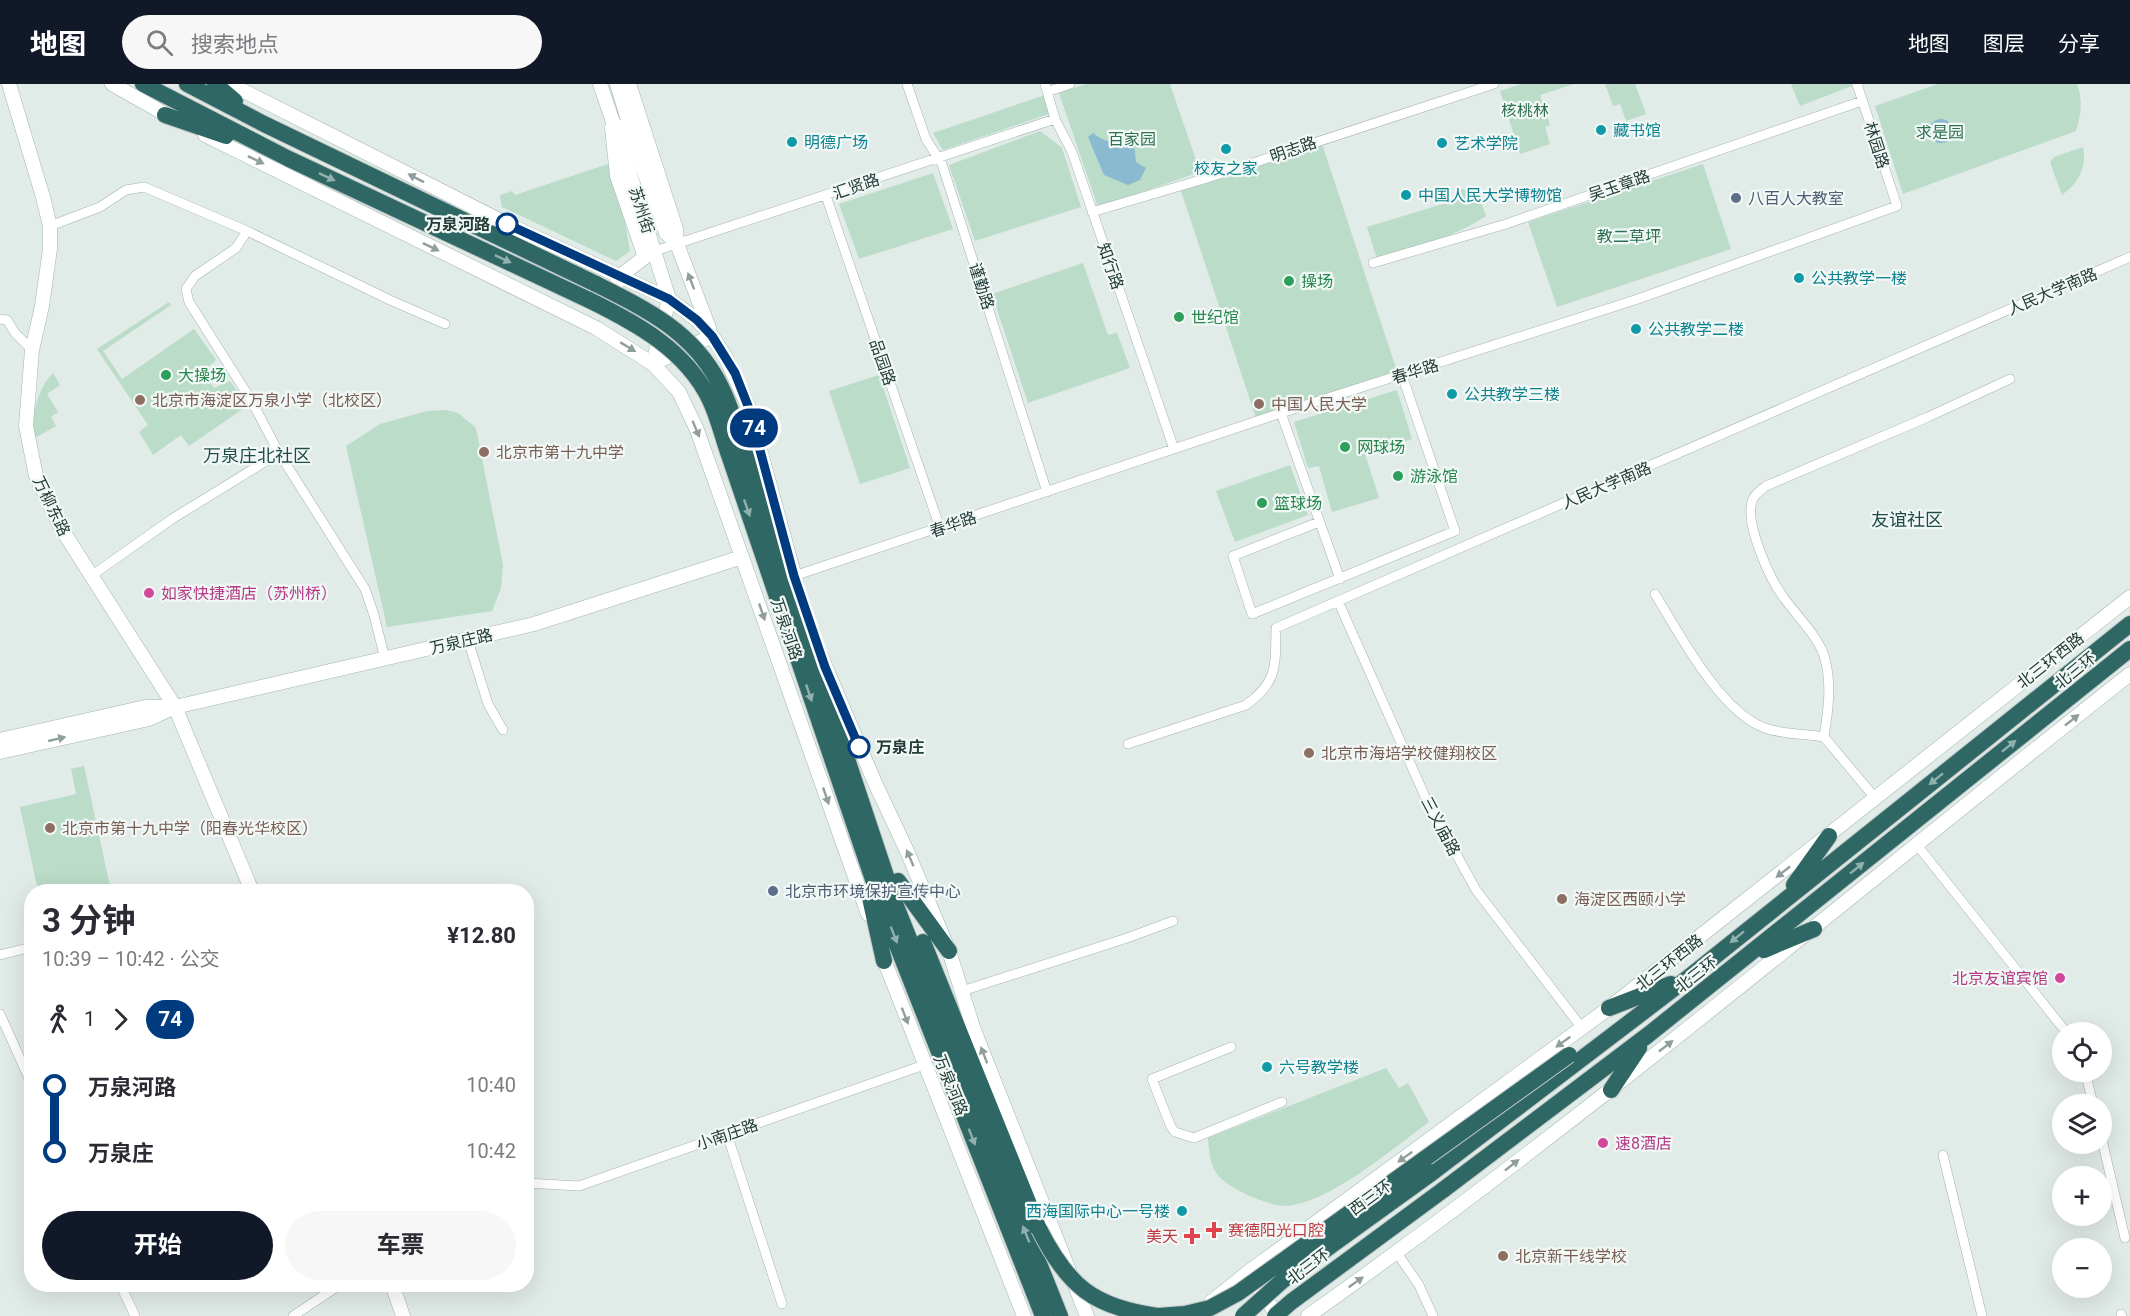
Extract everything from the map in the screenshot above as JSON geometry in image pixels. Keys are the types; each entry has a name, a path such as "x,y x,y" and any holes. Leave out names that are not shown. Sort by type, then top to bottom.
{"highway":[{"name":"万泉河路","path":"143,84 289,159 592,292 661,318 694,348 718,381 727,398 736,450 859,815 896,906 1041,1290"},
{"name":"万泉河路","path":"187,84 592,292"},
{"path":"214,84 264,124"},
{"path":"165,115 289,159"},
{"name":"北三环","path":"1433,1172 1634,1020 2130,624"},
{"name":"北三环","path":"1276,1316 1291,1302 1648,1035 2130,649"},
{"path":"859,815 898,881 949,951"},
{"path":"859,815 884,961"},
{"path":"1783,901 1829,836"},
{"path":"898,881 1039,1229 1052,1255 1067,1276 1084,1291 1105,1304 1130,1312 1157,1316 1185,1314 1210,1308 1238,1293 1569,1055 1634,1020"},
{"path":"1746,957 1814,929"},
{"path":"1610,1008 1689,976"},
{"path":"1611,1090 1648,1035"},
{"name":"西三环","path":"1243,1316 1282,1281 1433,1172"},
{"path":"1041,1290 1043,1316"},
{"path":"1041,1290 1060,1316"}],"street":[{"name":"万柳东路","path":"9,84 50,226 50,249 42,306 32,350 26,426 36,477 61,528 175,707 249,884"},
{"name":"万泉河路","path":"111,84 165,115 596,328 652,364 679,392 697,430 884,961 1024,1316"},
{"name":"万泉河路","path":"230,84 507,224 669,299 697,320 712,336 735,373 748,406 794,576 825,667 949,951 983,1052 1086,1315"},
{"name":"苏州街","path":"600,84 613,122 617,176 669,299"},
{"name":"苏州街","path":"617,84 643,169 666,233 677,244"},
{"name":"苏州街","path":"629,84 676,229 677,244 712,336"},
{"name":"谨勤路","path":"907,84 926,140 942,164 1047,492"},
{"path":"1046,88 1070,84"},
{"name":"明志路","path":"1092,212 1207,178 1494,84"},
{"name":"林园路","path":"1857,84 1897,206"},
{"name":"知行路","path":"1046,88 1055,118 1072,152 1174,449"},
{"name":"吴玉章路","path":"1373,263 1506,224 1862,101"},
{"name":"汇贤路","path":"650,254 1055,118"},
{"path":"50,226 100,207 126,190 144,187 247,231 445,324"},
{"name":"品园路","path":"826,196 940,528"},
{"name":"春华路","path":"794,576 1281,413 1638,299 1897,206"},
{"path":"247,231 236,248 195,276 186,289 189,302 251,400 279,453 365,589 385,659"},
{"path":"596,328 620,276 650,254"},
{"name":"人民大学南路","path":"1128,744 1246,705 1261,694 1275,669 1276,628 2130,257"},
{"path":"652,364 669,299"},
{"path":"0,319 7,320 15,333 32,350"},
{"path":"652,364 712,336"},
{"path":"679,392 725,356"},
{"path":"1319,522 1233,556 1252,614 1455,531 1402,375"},
{"path":"1824,737 1830,694 1825,658 1820,647 1783,598 1772,577 1756,540 1750,516 1752,500 1766,486 1928,417 2010,379"},
{"path":"1281,413 1340,579"},
{"path":"91,576 172,519 279,453"},
{"name":"万泉庄路","path":"0,752 149,719 175,707 534,624 742,557"},
{"path":"1655,594 1697,663 1725,698 1745,717 1765,728 1824,737 1875,799"},
{"name":"北三环西路","path":"1199,1316 1210,1303 1247,1273 1610,1008 2130,597"},
{"name":"三义庙路","path":"1338,602 1427,801 1476,890 1582,1029"},
{"path":"468,640 488,704 503,730"},
{"path":"1308,1316 1397,1253 1611,1090 2130,674"},
{"name":"万泉庄路","path":"0,740 145,707 175,707"},
{"path":"1917,845 2058,1022"},
{"path":"962,991 1173,921"},
{"path":"0,955 24,949"},
{"path":"0,1014 24,1067"},
{"path":"1231,1047 1152,1079 1175,1132 1194,1138 1282,1101"},
{"name":"小南庄路","path":"534,1183 579,1186 924,1065"},
{"path":"727,1134 782,1304"},
{"path":"2105,1154 2125,1238"},
{"path":"1943,1155 1983,1316"},
{"path":"1397,1253 1419,1285 1433,1316"},
{"path":"1066,1266 1088,1286 1114,1300 1145,1308 1169,1308 1210,1303"},
{"path":"1247,1273 1276,1316"},
{"path":"124,1292 135,1316"},
{"path":"293,1316 329,1292"},
{"path":"395,1292 403,1316"}],"green space":[{"name":"百家园","path":"1086,84 1170,84 1200,172 1098,207 1059,93"},
{"name":"核桃林","path":"1521,84 1574,84 1540,95 1550,125 1545,127 1550,144 1520,154 1500,91"},
{"path":"1605,84 1635,84 1646,114 1626,121 1620,104 1613,106"},
{"path":"1791,84 1851,84 1852,86 1800,106"},
{"name":"求是园","path":"1938,84 2077,84 2081,108 2076,131 1903,194 1875,106"},
{"path":"1042,96 1048,99 1049,114 943,150 933,133"},
{"path":"1040,131 1062,148 1081,207 975,241 949,165"},
{"name":"操场","path":"1322,144 1397,371 1256,418 1181,191"},
{"path":"2083,147 2083,168 2077,180 2062,195 2050,162 2054,157"},
{"path":"608,164 622,206 630,251 616,261 502,207 500,195 512,191 515,195"},
{"name":"教二草坪","path":"1703,164 1731,249 1557,307 1528,222"},
{"path":"933,173 953,229 859,259 839,204"},
{"path":"1456,188 1473,193 1482,204 1486,216 1447,236 1377,259 1367,227 1453,200"},
{"path":"1083,263 1108,335 1117,333 1130,368 1028,403 992,294"},
{"name":"大操场","path":"169,302 171,305 103,351 122,379 194,329 216,360 203,372 214,388 230,381 247,406 189,446 181,435 153,455 139,432 148,425 97,349"},
{"path":"53,373 60,385 47,394 58,412 51,417 56,426 35,438 36,403 47,379"},
{"path":"879,375 910,468 860,484 829,391"},
{"name":"网球场","path":"1397,390 1412,439 1365,454 1379,498 1332,512 1319,466 1308,468 1294,422"},
{"path":"446,410 458,413 476,428 503,565 501,588 492,611 387,627 346,446 380,424 427,411"},
{"name":"篮球场","path":"1290,465 1308,515 1235,542 1216,491"},
{"path":"84,766 109,884 36,884 20,807 76,794 71,769"},
{"path":"1386,1068 1399,1088 1408,1083 1429,1122 1341,1185 1303,1203 1281,1206 1246,1194 1225,1182 1215,1171 1210,1158 1208,1138"}],"water":[{"path":"1941,119 1946,120 1952,126 1952,136 1946,142 1941,143 1936,142 1930,136 1929,131 1930,126 1936,120"},
{"path":"1093,133 1110,141 1129,138 1135,151 1136,162 1146,168 1140,180 1128,185 1104,175 1088,137"}],"bus line":[{"name":"74","path":"507,224 669,299 697,320 712,336 735,373 748,406 794,576 825,667 859,747"}],"place":[{"name":"藏书馆","path":"1601,130"},
{"name":"明德广场","path":"792,142"},
{"name":"艺术学院","path":"1442,143"},
{"name":"校友之家","path":"1226,149"},
{"name":"中国人民大学博物馆","path":"1406,195"},
{"name":"八百人大教室","path":"1736,198"},
{"name":"万泉河路","path":"507,224"},
{"name":"公共教学一楼","path":"1799,278"},
{"name":"操场","path":"1289,281"},
{"name":"世纪馆","path":"1179,317"},
{"name":"公共教学二楼","path":"1636,329"},
{"name":"大操场","path":"166,375"},
{"name":"公共教学三楼","path":"1452,394"},
{"name":"北京市海淀区万泉小学（北校区）","path":"140,400"},
{"name":"中国人民大学","path":"1259,404"},
{"name":"网球场","path":"1345,447"},
{"name":"北京市第十九中学","path":"484,452"},
{"name":"游泳馆","path":"1398,476"},
{"name":"篮球场","path":"1262,503"},
{"name":"如家快捷酒店（苏州桥）","path":"149,593"},
{"name":"万泉庄","path":"859,747"},
{"name":"北京市海培学校健翔校区","path":"1309,753"},
{"name":"北京市第十九中学（阳春光华校区）","path":"50,828"},
{"name":"北京市环境保护宣传中心","path":"773,891"},
{"name":"海淀区西颐小学","path":"1562,899"},
{"name":"北京友谊宾馆","path":"2060,978"},
{"name":"六号教学楼","path":"1267,1067"},
{"name":"速8酒店","path":"1603,1143"},
{"name":"西海国际中心一号楼","path":"1182,1211"},
{"name":"赛德阳光口腔","path":"1214,1230"},
{"name":"美天","path":"1192,1236"},
{"name":"北京新干线学校","path":"1503,1256"}],"district":[{"name":"万泉庄北社区","path":"257,456"},
{"name":"友谊社区","path":"1907,520"}]}
